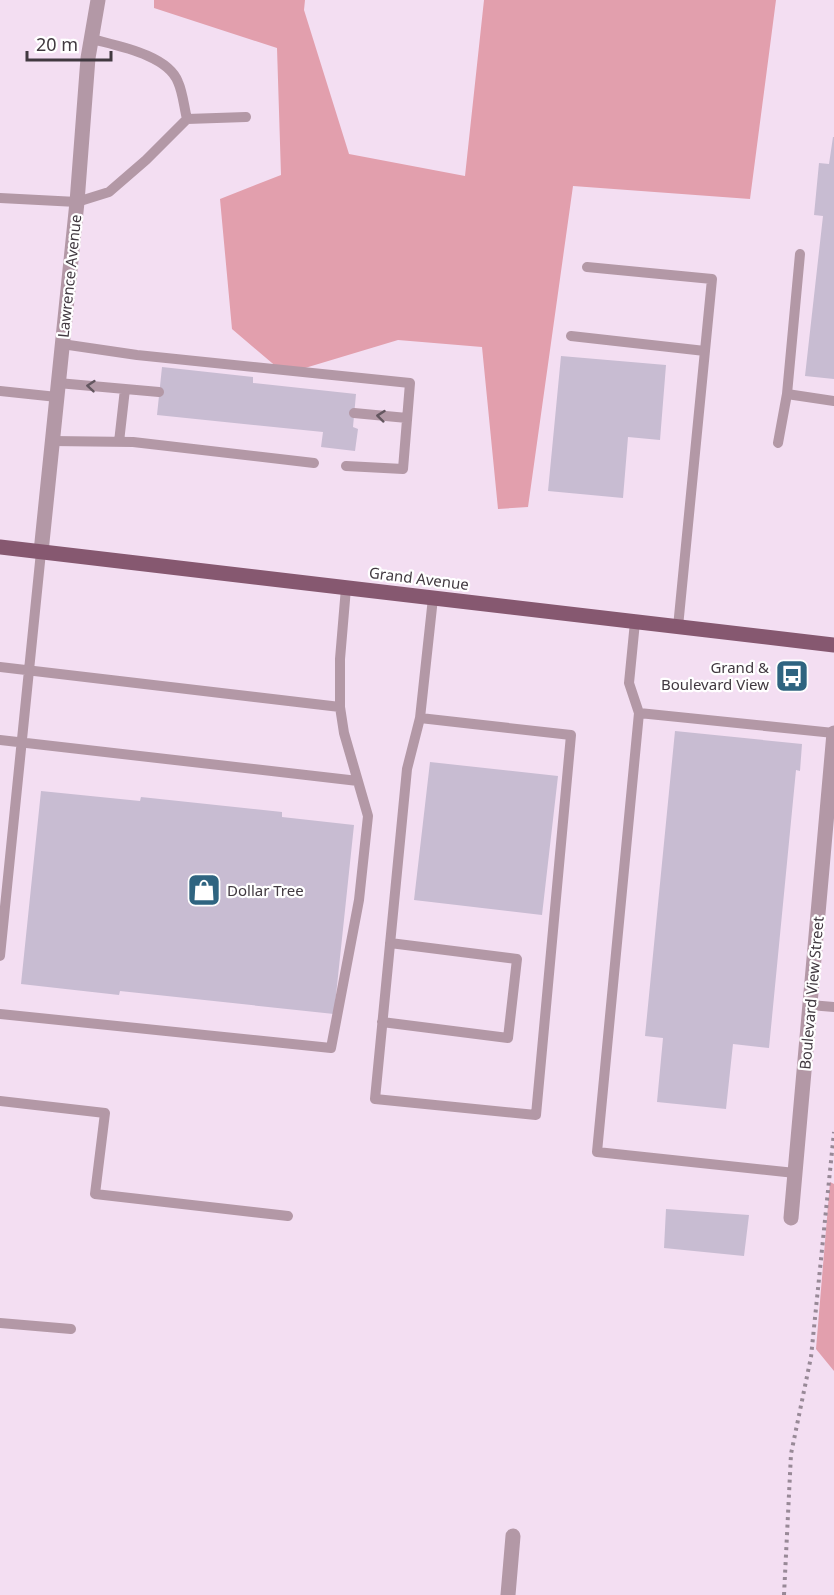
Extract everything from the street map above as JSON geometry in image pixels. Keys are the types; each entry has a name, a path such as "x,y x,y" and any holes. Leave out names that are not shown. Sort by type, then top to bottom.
{"main road":[{"name":"Grand Avenue","path":"0,547 834,645"}],"street":[{"name":"Lawrence Avenue","path":"41,552 77,202 88,58 98,0"},
{"name":"Boulevard View Street","path":"791,1218 810,1005 830,820 834,733"},
{"path":"508,1595 513,1536"}],"lane":[{"path":"92,39 145,54 169,68 178,80 187,119"},
{"path":"0,198 77,202 109,192 146,160 187,119 246,117"},
{"path":"778,443 787,394 800,254"},
{"path":"586,267 712,279 678,627"},
{"path":"571,336 705,351"},
{"path":"62,344 149,356 410,383 403,469 346,466"},
{"path":"119,442 124,388"},
{"path":"0,391 124,388 159,392"},
{"path":"787,394 834,401"},
{"path":"354,413 407,418"},
{"path":"52,441 133,442 314,463"},
{"path":"0,956 41,552"},
{"path":"0,1014 331,1048 359,900 368,816 344,733 340,707 340,659 346,588"},
{"path":"420,718 572,735 536,1115 375,1099 407,769 420,718 433,598"},
{"path":"635,622 629,683 639,713 597,1152 795,1173"},
{"path":"0,667 340,707"},
{"path":"639,713 834,733"},
{"path":"0,740 358,781"},
{"path":"382,1022 508,1038 517,959 390,943"},
{"path":"810,1005 834,1007"},
{"path":"0,1101 105,1113 95,1194 288,1216"},
{"path":"0,1323 71,1329"}],"path":[{"path":"784,1595 790,1454 811,1357 834,1132"}],"shaded area":[{"path":"154,0 305,0 304,10 349,154 465,176 484,0 776,0 750,199 573,186 528,507 498,509 482,347 398,340 285,374 232,329 220,199 281,175 277,48 154,8"},
{"path":"830,1182 834,1184 834,1371 816,1349"}],"building":[{"path":"833,137 834,379 805,376 823,216 814,215 819,163 829,164"},
{"path":"561,356 666,365 660,440 628,437 623,498 548,491"},
{"path":"162,367 253,377 253,383 356,394 353,427 358,429 355,451 321,447 323,432 157,415"},
{"path":"675,731 802,744 800,771 796,770 769,1048 733,1044 726,1109 657,1102 663,1038 645,1036"},
{"path":"430,762 558,776 542,915 414,900"},
{"path":"41,791 140,801 141,797 282,812 282,817 354,825 334,1014 120,991 119,995 21,984"},
{"path":"666,1209 749,1215 744,1256 664,1248"}],"place":[{"name":"Grand & Boulevard View","path":"792,676"},
{"name":"Dollar Tree","path":"204,890"}]}
